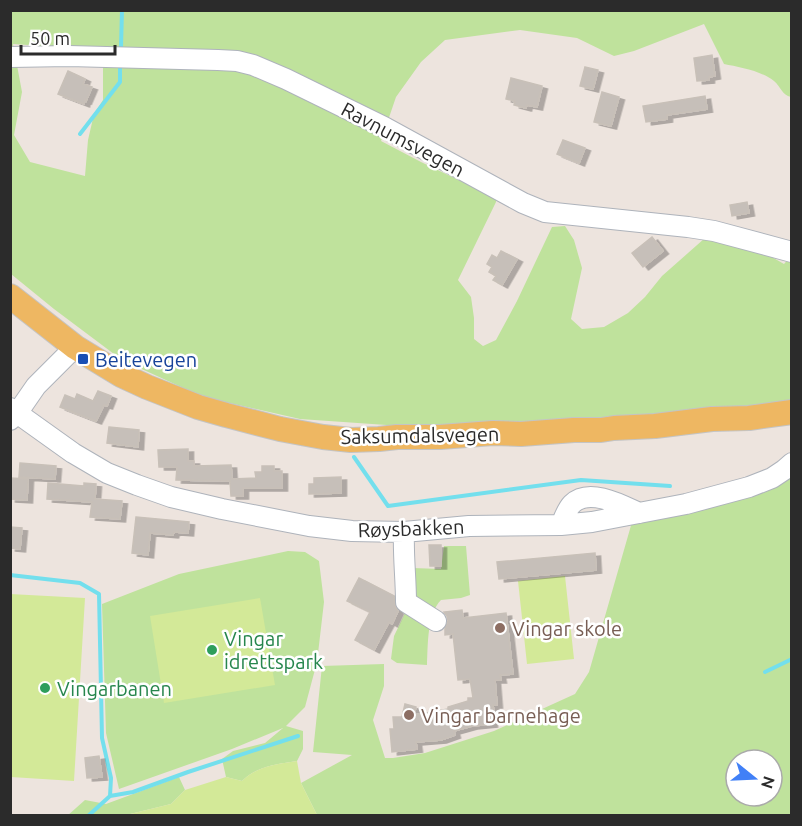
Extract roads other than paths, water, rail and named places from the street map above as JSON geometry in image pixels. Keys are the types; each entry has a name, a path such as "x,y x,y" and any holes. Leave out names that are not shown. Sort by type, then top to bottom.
{"main road":[{"name":"Saksumdalsvegen","path":"10,296 75,346 121,375 198,407 280,429 323,437 351,440 397,436 440,437 601,430 712,419 749,418 792,412"}],"street":[{"name":"Ravnumsvegen","path":"10,57 69,56 237,61 286,79 384,127 523,203 545,212 714,231 792,252"},
{"path":"13,413 75,346"},
{"name":"Røysbakken","path":"13,413 107,473 171,497 309,526 352,531 404,532 469,526 561,525 592,522 686,504 749,487 772,478 792,463"},
{"path":"404,532 406,602 436,621"}],"waterway":[{"path":"121,47 122,10"},
{"path":"80,134 120,82 120,68"},
{"path":"354,457 388,506 581,480 670,486"},
{"path":"10,575 80,583 99,594 102,738 111,778 110,796 88,816"},
{"path":"765,672 792,659"},
{"path":"110,796 133,792 298,736"}],"place":[{"name":"Beitevegen","path":"83,359"},
{"name":"Vingar skole","path":"500,628"},
{"name":"Vingar idrettspark","path":"212,650"},
{"name":"Vingarbanen","path":"45,688"},
{"name":"Vingar barnehage","path":"409,715"}]}
